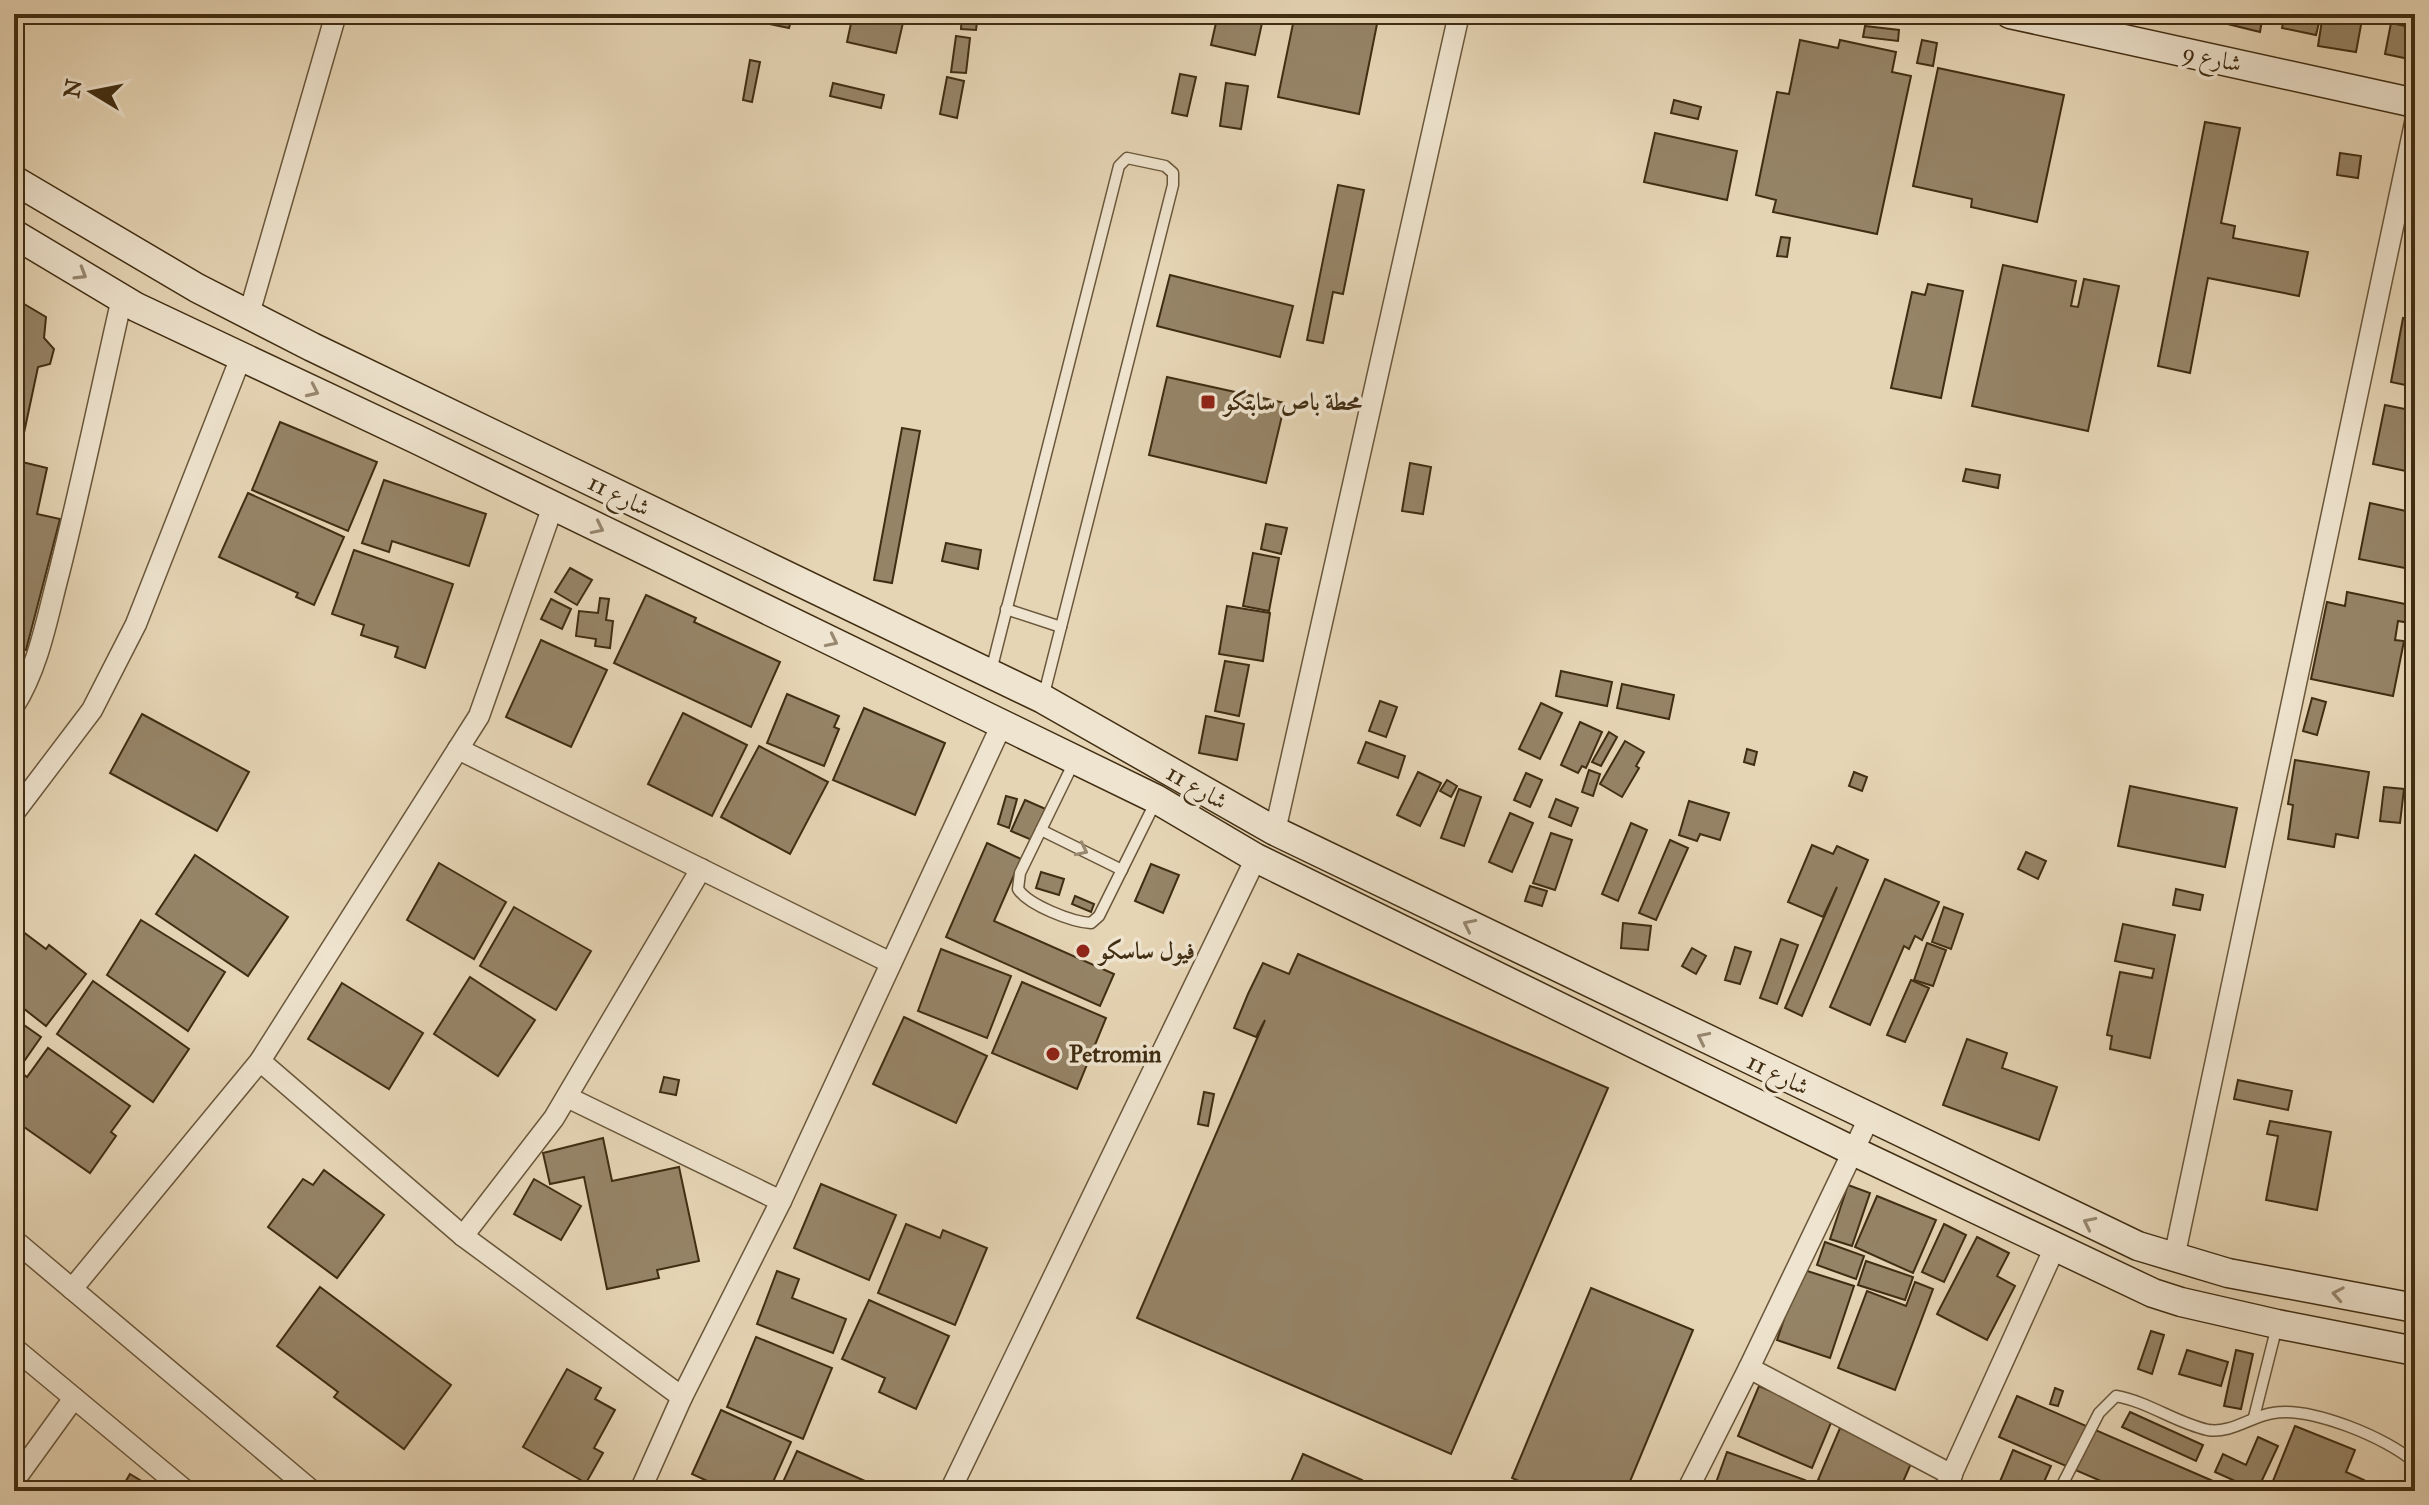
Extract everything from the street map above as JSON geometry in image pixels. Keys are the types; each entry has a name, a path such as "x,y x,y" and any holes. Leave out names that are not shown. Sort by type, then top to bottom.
{"street":[{"path":"249,314 336,14"},
{"path":"1275,831 1459,14"},
{"name":"شارع 9","path":"2010,14 2415,103"},
{"path":"2174,1258 2415,123"},
{"name":"شارع 11","path":"14,180 197,288 312,347 1043,699 1275,831 2138,1246 2228,1273 2415,1308"},
{"name":"شارع 11","path":"14,234 122,298 241,357 1075,759 1156,799 1256,858 1851,1150 2153,1293 2277,1324 2413,1351"},
{"path":"14,706 25,689 42,639 122,298"},
{"path":"14,813 92,710 136,624 241,357"},
{"path":"72,1289 260,1061 479,716 553,506"},
{"path":"640,1491 682,1397 781,1201 1002,724"},
{"path":"458,749 891,963"},
{"path":"950,1491 1256,858"},
{"path":"463,1236 554,1118 701,869"},
{"path":"260,1061 463,1236 682,1397"},
{"path":"567,1097 781,1201"},
{"path":"1687,1491 1869,1118"},
{"path":"14,1240 312,1491"},
{"path":"1749,1368 1948,1483 2055,1247"},
{"path":"14,1348 186,1491"},
{"path":"14,1481 74,1398"}],"lane":[{"path":"990,673 1119,166 1127,158 1165,166 1173,173 1173,185 1043,699"},
{"path":"1006,609 1061,627"},
{"path":"1075,759 1020,873 1018,889 1024,898 1078,923 1091,923 1099,916 1156,799"},
{"path":"1041,830 1122,870"},
{"path":"2254,1417 2277,1324"},
{"path":"2059,1491 2099,1413 2116,1396 2137,1400 2208,1430 2225,1430 2254,1417 2277,1412 2302,1413 2352,1427 2401,1450 2415,1463"}],"building":[{"path":"737,14 793,14 789,28 736,17"},
{"path":"853,14 905,14 896,53 847,42"},
{"path":"962,14 978,14 976,30 961,29"},
{"path":"1218,14 1264,14 1255,55 1211,45"},
{"path":"1295,14 1379,14 1359,114 1278,97"},
{"path":"1687,14 1702,14 1700,23 1686,20"},
{"path":"1702,14 1733,14 1732,20"},
{"path":"2187,14 2263,14 2260,32"},
{"path":"2285,14 2321,14 2316,35 2282,28"},
{"path":"2323,14 2363,14 2356,52 2318,46"},
{"path":"2391,23 2415,28 2409,59 2385,54"},
{"path":"1865,26 1899,30 1898,41 1863,37"},
{"path":"956,36 970,38 966,73 951,72"},
{"path":"1800,40 1838,48 1840,40 1896,52 1892,72 1911,76 1877,234 1773,212 1776,200 1756,195 1777,92 1789,94"},
{"path":"1922,40 1937,43 1933,66 1917,63"},
{"path":"750,60 760,62 752,102 743,100"},
{"path":"1938,68 2064,95 2037,222 1971,207 1972,199 1913,186"},
{"path":"1180,74 1196,77 1187,116 1172,113"},
{"path":"947,77 964,81 957,118 940,114"},
{"path":"833,83 884,95 881,108 830,96"},
{"path":"1226,83 1248,86 1241,129 1220,126"},
{"path":"1674,100 1701,107 1698,119 1671,113"},
{"path":"2205,122 2240,128 2221,223 2235,226 2233,238 2308,252 2299,296 2208,278 2190,373 2158,366"},
{"path":"1655,133 1737,151 1727,200 1644,182"},
{"path":"2340,153 2361,156 2358,178 2337,175"},
{"path":"1338,185 1364,190 1343,294 1333,292 1323,343 1307,340"},
{"path":"1781,237 1790,238 1787,257 1777,256"},
{"path":"2003,265 2076,281 2071,306 2078,307 2084,279 2119,286 2088,431 1972,406"},
{"path":"1170,275 1293,306 1280,357 1157,326"},
{"path":"1928,284 1963,291 1941,398 1891,388 1912,292 1925,295"},
{"path":"14,298 46,317 44,338 54,349 50,364 38,367 18,461 47,468 37,514 60,519 26,650 14,649"},
{"path":"2403,318 2415,321 2415,387 2391,382"},
{"path":"1167,377 1285,403 1266,483 1149,455"},
{"path":"2385,405 2415,411 2415,473 2373,464"},
{"path":"280,422 377,462 348,531 252,490"},
{"path":"902,428 920,431 892,583 874,580"},
{"path":"1410,463 1431,467 1423,514 1402,511"},
{"path":"1966,469 2000,475 1998,488 1963,481"},
{"path":"384,480 486,514 469,566 392,541 389,552 362,543"},
{"path":"248,493 344,537 314,605 296,597 298,593 219,557"},
{"path":"2370,503 2415,513 2415,570 2359,559"},
{"path":"1266,524 1287,528 1281,554 1261,549"},
{"path":"946,543 981,550 978,569 942,561"},
{"path":"354,550 453,584 425,668 395,657 398,647 361,635 364,625 332,614"},
{"path":"1253,553 1279,558 1269,611 1243,606"},
{"path":"570,568 592,580 577,605 555,592"},
{"path":"2347,592 2415,606 2415,624 2398,621 2395,640 2404,641 2393,696 2311,679 2327,602 2345,606"},
{"path":"646,595 696,618 694,622 780,662 751,727 614,663"},
{"path":"600,598 609,599 606,620 613,621 610,648 595,646 596,639 576,636 579,611 598,613"},
{"path":"551,599 571,609 562,629 541,619"},
{"path":"1227,606 1270,613 1263,661 1219,654"},
{"path":"541,640 607,670 571,747 506,717"},
{"path":"1225,661 1249,665 1239,716 1215,711"},
{"path":"1561,671 1612,682 1607,706 1556,696"},
{"path":"1622,684 1674,695 1669,719 1617,708"},
{"path":"787,694 839,716 834,727 839,729 824,766 767,743"},
{"path":"2312,698 2326,702 2317,735 2303,731"},
{"path":"1380,701 1397,707 1386,737 1369,731"},
{"path":"1541,703 1562,713 1540,759 1519,749"},
{"path":"864,708 945,743 915,815 833,780"},
{"path":"683,713 747,745 712,816 648,784"},
{"path":"142,714 249,772 217,831 110,773"},
{"path":"1206,716 1244,724 1237,760 1199,753"},
{"path":"1580,722 1602,732 1586,768 1582,766 1578,773 1561,765"},
{"path":"1609,732 1617,737 1601,766 1592,762"},
{"path":"1625,741 1644,752 1636,766 1639,768 1622,797 1600,784"},
{"path":"1366,742 1405,756 1398,778 1358,763"},
{"path":"759,746 828,782 790,854 721,817"},
{"path":"1747,749 1757,752 1754,765 1744,762"},
{"path":"2295,760 2369,772 2358,838 2336,834 2334,847 2288,839 2293,805 2288,804"},
{"path":"1589,770 1600,774 1593,796 1582,792"},
{"path":"1418,772 1441,783 1420,826 1397,815"},
{"path":"1854,772 1867,777 1862,791 1849,786"},
{"path":"1526,773 1542,780 1530,807 1514,800"},
{"path":"1447,780 1457,786 1451,797 1440,791"},
{"path":"2130,786 2237,808 2225,867 2118,846"},
{"path":"2384,787 2404,789 2400,823 2380,821"},
{"path":"1459,789 1481,797 1464,846 1441,838"},
{"path":"1006,796 1017,799 1009,828 998,824"},
{"path":"1556,799 1578,808 1571,826 1549,817"},
{"path":"1025,800 1048,810 1034,841 1011,831"},
{"path":"1689,801 1729,813 1720,840 1700,834 1697,841 1679,835"},
{"path":"1510,813 1533,823 1512,872 1489,862"},
{"path":"1631,823 1647,830 1618,901 1602,894"},
{"path":"1551,833 1572,840 1555,890 1533,883"},
{"path":"1670,840 1688,848 1656,920 1639,913"},
{"path":"987,843 1021,859 994,921 1114,974 1100,1006 946,937"},
{"path":"1812,845 1833,854 1837,846 1868,860 1802,1016 1785,1008 1837,887 1823,917 1788,902"},
{"path":"2026,852 2046,861 2038,879 2018,869"},
{"path":"195,855 288,917 248,976 156,914"},
{"path":"439,863 506,902 474,959 407,920"},
{"path":"1151,864 1179,875 1163,913 1135,901"},
{"path":"1041,872 1064,879 1059,895 1036,888"},
{"path":"1885,879 1939,902 1922,940 1915,936 1909,949 1904,946 1870,1025 1830,1007"},
{"path":"1530,886 1547,891 1542,906 1525,901"},
{"path":"2176,889 2203,895 2200,910 2173,905"},
{"path":"1075,896 1094,904 1091,912 1072,904"},
{"path":"514,907 591,951 556,1010 480,966"},
{"path":"1944,907 1963,914 1951,949 1932,942"},
{"path":"141,920 225,972 188,1031 107,975"},
{"path":"1623,923 1651,926 1648,950 1621,948"},
{"path":"2123,924 2175,935 2150,1058 2110,1049 2112,1036 2107,1035 2120,972 2152,978 2154,969 2115,961"},
{"path":"14,925 46,949 49,945 86,974 46,1026 14,1001"},
{"path":"1781,939 1798,945 1777,1004 1760,998"},
{"path":"1927,943 1946,950 1933,986 1914,980"},
{"path":"1735,947 1751,952 1740,984 1725,980"},
{"path":"1692,948 1706,956 1696,974 1682,966"},
{"path":"941,949 1011,976 987,1038 918,1011"},
{"path":"1298,954 1608,1088 1451,1454 1137,1318 1265,1020 1256,1037 1234,1028 1248,994 1263,963 1289,974"},
{"path":"470,977 535,1020 498,1076 434,1034"},
{"path":"1911,980 1929,988 1905,1042 1887,1035"},
{"path":"93,981 189,1049 153,1102 57,1034"},
{"path":"1022,982 1106,1018 1077,1089 992,1053"},
{"path":"342,983 423,1033 389,1089 308,1039"},
{"path":"904,1017 987,1056 956,1123 873,1084"},
{"path":"14,1018 41,1037 18,1070 27,1077 48,1048 130,1106 111,1132 116,1136 90,1173 14,1120"},
{"path":"1967,1039 2007,1053 2002,1068 2057,1087 2039,1140 1943,1105"},
{"path":"664,1077 679,1080 676,1095 660,1092"},
{"path":"2238,1080 2292,1091 2288,1110 2234,1099"},
{"path":"1204,1092 1214,1094 1208,1126 1198,1124"},
{"path":"2270,1121 2331,1132 2317,1210 2266,1200 2278,1136 2267,1134"},
{"path":"603,1138 612,1181 679,1167 699,1261 657,1270 659,1278 607,1289 584,1177 550,1184 543,1153"},
{"path":"324,1170 384,1215 337,1278 268,1227 303,1179 313,1185"},
{"path":"534,1179 581,1206 561,1240 514,1214"},
{"path":"821,1184 896,1215 869,1280 794,1248"},
{"path":"1848,1185 1870,1193 1852,1246 1830,1239"},
{"path":"1877,1196 1936,1220 1913,1273 1855,1247"},
{"path":"906,1224 940,1238 943,1230 987,1248 955,1325 878,1293"},
{"path":"1944,1224 1966,1235 1944,1282 1922,1272"},
{"path":"1977,1237 2009,1253 1997,1276 2015,1286 1987,1340 1937,1314"},
{"path":"1825,1242 1864,1256 1856,1279 1817,1265"},
{"path":"1866,1261 1913,1277 1905,1300 1858,1285"},
{"path":"1801,1269 1854,1286 1830,1358 1777,1340"},
{"path":"777,1271 799,1279 792,1298 846,1319 833,1353 757,1324"},
{"path":"1915,1282 1933,1289 1895,1390 1838,1368 1867,1291 1906,1306"},
{"path":"320,1287 451,1385 404,1449 334,1397 338,1392 277,1346"},
{"path":"1591,1288 1693,1330 1626,1491 1542,1491 1512,1478"},
{"path":"869,1300 949,1336 916,1409 879,1392 885,1378 842,1359"},
{"path":"2151,1331 2164,1335 2152,1374 2138,1369"},
{"path":"756,1337 832,1368 803,1439 727,1407"},
{"path":"2187,1350 2228,1362 2221,1386 2179,1374"},
{"path":"2236,1350 2253,1354 2241,1409 2224,1406"},
{"path":"567,1369 601,1388 595,1399 615,1410 594,1448 603,1453 586,1483 523,1447"},
{"path":"1759,1386 1833,1418 1812,1468 1738,1436"},
{"path":"2055,1388 2063,1391 2058,1406 2050,1404"},
{"path":"2017,1396 2236,1491 2124,1491 1999,1437"},
{"path":"721,1410 791,1442 769,1491 729,1491 692,1474"},
{"path":"2130,1412 2203,1445 2196,1461 2122,1427"},
{"path":"2295,1426 2355,1450 2346,1472 2364,1480 2360,1491 2269,1491"},
{"path":"1840,1428 1913,1459 1899,1491 1843,1491 1818,1480"},
{"path":"2258,1437 2278,1446 2257,1491 2215,1472 2223,1454 2246,1465"},
{"path":"2013,1450 2051,1466 2040,1491 1996,1491"},
{"path":"797,1451 872,1484 869,1491 779,1491"},
{"path":"1727,1452 1805,1480 1801,1491 1713,1491"},
{"path":"1303,1454 1362,1480 1357,1491 1287,1491"},
{"path":"130,1474 158,1491 120,1491"}],"place":[{"name":"محطة باص سابتكو","path":"1208,402"},
{"name":"فيول ساسكو","path":"1083,951"},
{"name":"Petromin","path":"1053,1054"}]}
